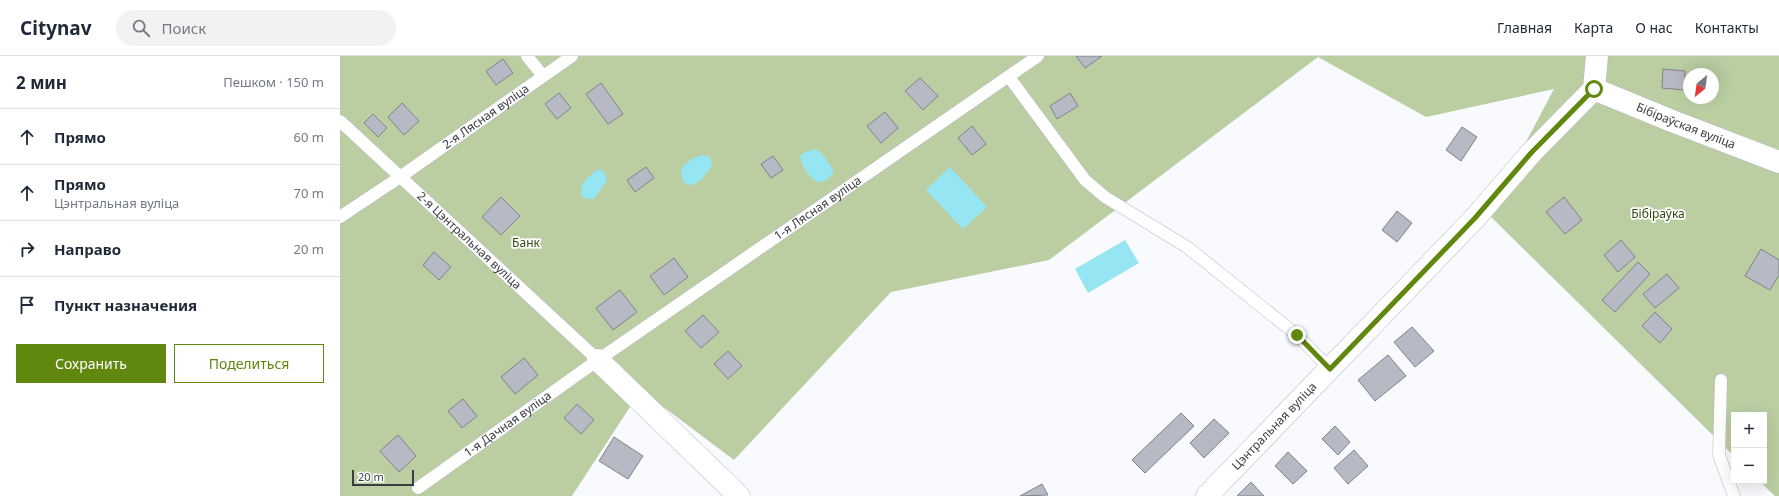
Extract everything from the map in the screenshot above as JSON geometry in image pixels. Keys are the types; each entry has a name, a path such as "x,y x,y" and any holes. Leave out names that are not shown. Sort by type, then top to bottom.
{"street":[{"path":"1594,89 1597,56"},
{"name":"Бібіраўская вуліца","path":"1594,89 1779,162"},
{"name":"Цэнтральная вуліца","path":"1207,496 1475,218 1531,153 1594,89"},
{"path":"598,360 739,496"}],"lane":[{"path":"527,56 543,76"},
{"name":"2-я Лясная вуліца","path":"340,218 572,56"},
{"name":"1-я Лясная вуліца","path":"598,360 1010,77 1038,56"},
{"path":"1010,77 1085,180 1105,197 1187,247 1297,335 1330,369"},
{"name":"2-я Цэнтральная вуліца","path":"340,121 598,360"},
{"name":"1-я Дачная вуліца","path":"418,488 598,360"},
{"path":"1721,380 1718,455 1734,496"}],"green space":[{"name":"Банк","path":"340,56 1779,56 1779,496 1775,496 1762,484 1767,484 1767,412 1731,412 1731,453 1488,214 1554,89 1426,117 1318,57 1049,260 891,292 734,460 641,390 572,496 340,496"}],"water":[{"path":"816,149 823,155 834,171 829,178 823,182 818,182 809,175 800,156 805,152"},
{"path":"703,155 710,157 712,165 705,176 699,181 695,184 687,185 681,175 683,166 692,159"},
{"path":"950,167 987,207 963,229 926,190"},
{"path":"598,169 604,172 607,179 594,199 585,199 581,195 582,186 591,174"},
{"path":"1125,240 1139,263 1088,293 1075,269"}],"building":[{"path":"1076,56 1102,56 1085,68"},
{"path":"503,59 513,73 496,85 486,71"},
{"path":"1663,69 1683,71 1683,90 1662,88"},
{"path":"920,78 938,96 923,110 905,91"},
{"path":"601,83 623,114 608,124 586,94"},
{"path":"559,93 571,108 557,119 545,104"},
{"path":"1070,93 1078,106 1057,119 1050,106"},
{"path":"402,103 419,121 404,135 388,117"},
{"path":"885,112 898,128 881,143 867,126"},
{"path":"373,114 387,128 378,137 364,123"},
{"path":"972,126 986,144 972,155 958,138"},
{"path":"1462,127 1477,137 1461,161 1446,150"},
{"path":"773,156 783,170 771,178 761,164"},
{"path":"646,167 654,178 635,192 627,180"},
{"path":"501,197 520,216 501,235 482,217"},
{"path":"1564,197 1582,220 1565,234 1546,212"},
{"path":"1397,211 1412,223 1397,242 1382,230"},
{"path":"1621,240 1635,257 1618,272 1604,255"},
{"path":"1761,249 1779,260 1779,275 1770,290 1745,276"},
{"path":"434,252 451,267 439,280 423,265"},
{"path":"674,258 688,277 664,295 650,276"},
{"path":"1638,262 1650,274 1615,312 1602,300"},
{"path":"1667,274 1679,288 1655,308 1643,294"},
{"path":"620,290 637,312 613,330 596,308"},
{"path":"1655,312 1672,329 1660,343 1642,326"},
{"path":"703,315 719,332 701,348 685,331"},
{"path":"1412,327 1434,351 1415,367 1394,342"},
{"path":"728,351 742,366 728,379 714,364"},
{"path":"1388,355 1406,376 1375,401 1358,380"},
{"path":"524,358 538,375 515,394 501,377"},
{"path":"463,399 477,416 462,428 448,411"},
{"path":"577,404 594,420 581,434 564,418"},
{"path":"1181,413 1194,426 1145,473 1132,460"},
{"path":"1214,419 1229,433 1204,458 1190,443"},
{"path":"1335,426 1350,442 1338,455 1322,439"},
{"path":"398,435 416,456 399,472 380,451"},
{"path":"614,437 643,456 628,479 599,461"},
{"path":"1354,450 1368,466 1348,484 1334,468"},
{"path":"1288,452 1307,471 1293,484 1275,466"},
{"path":"1251,482 1264,496 1237,496"},
{"path":"1042,484 1048,495 1020,496"}],"route":[{"path":"1297,335 1330,369 1475,218 1531,153 1594,89"}],"park label":[{"name":"Бібіраўка","path":"1658,214"}]}
